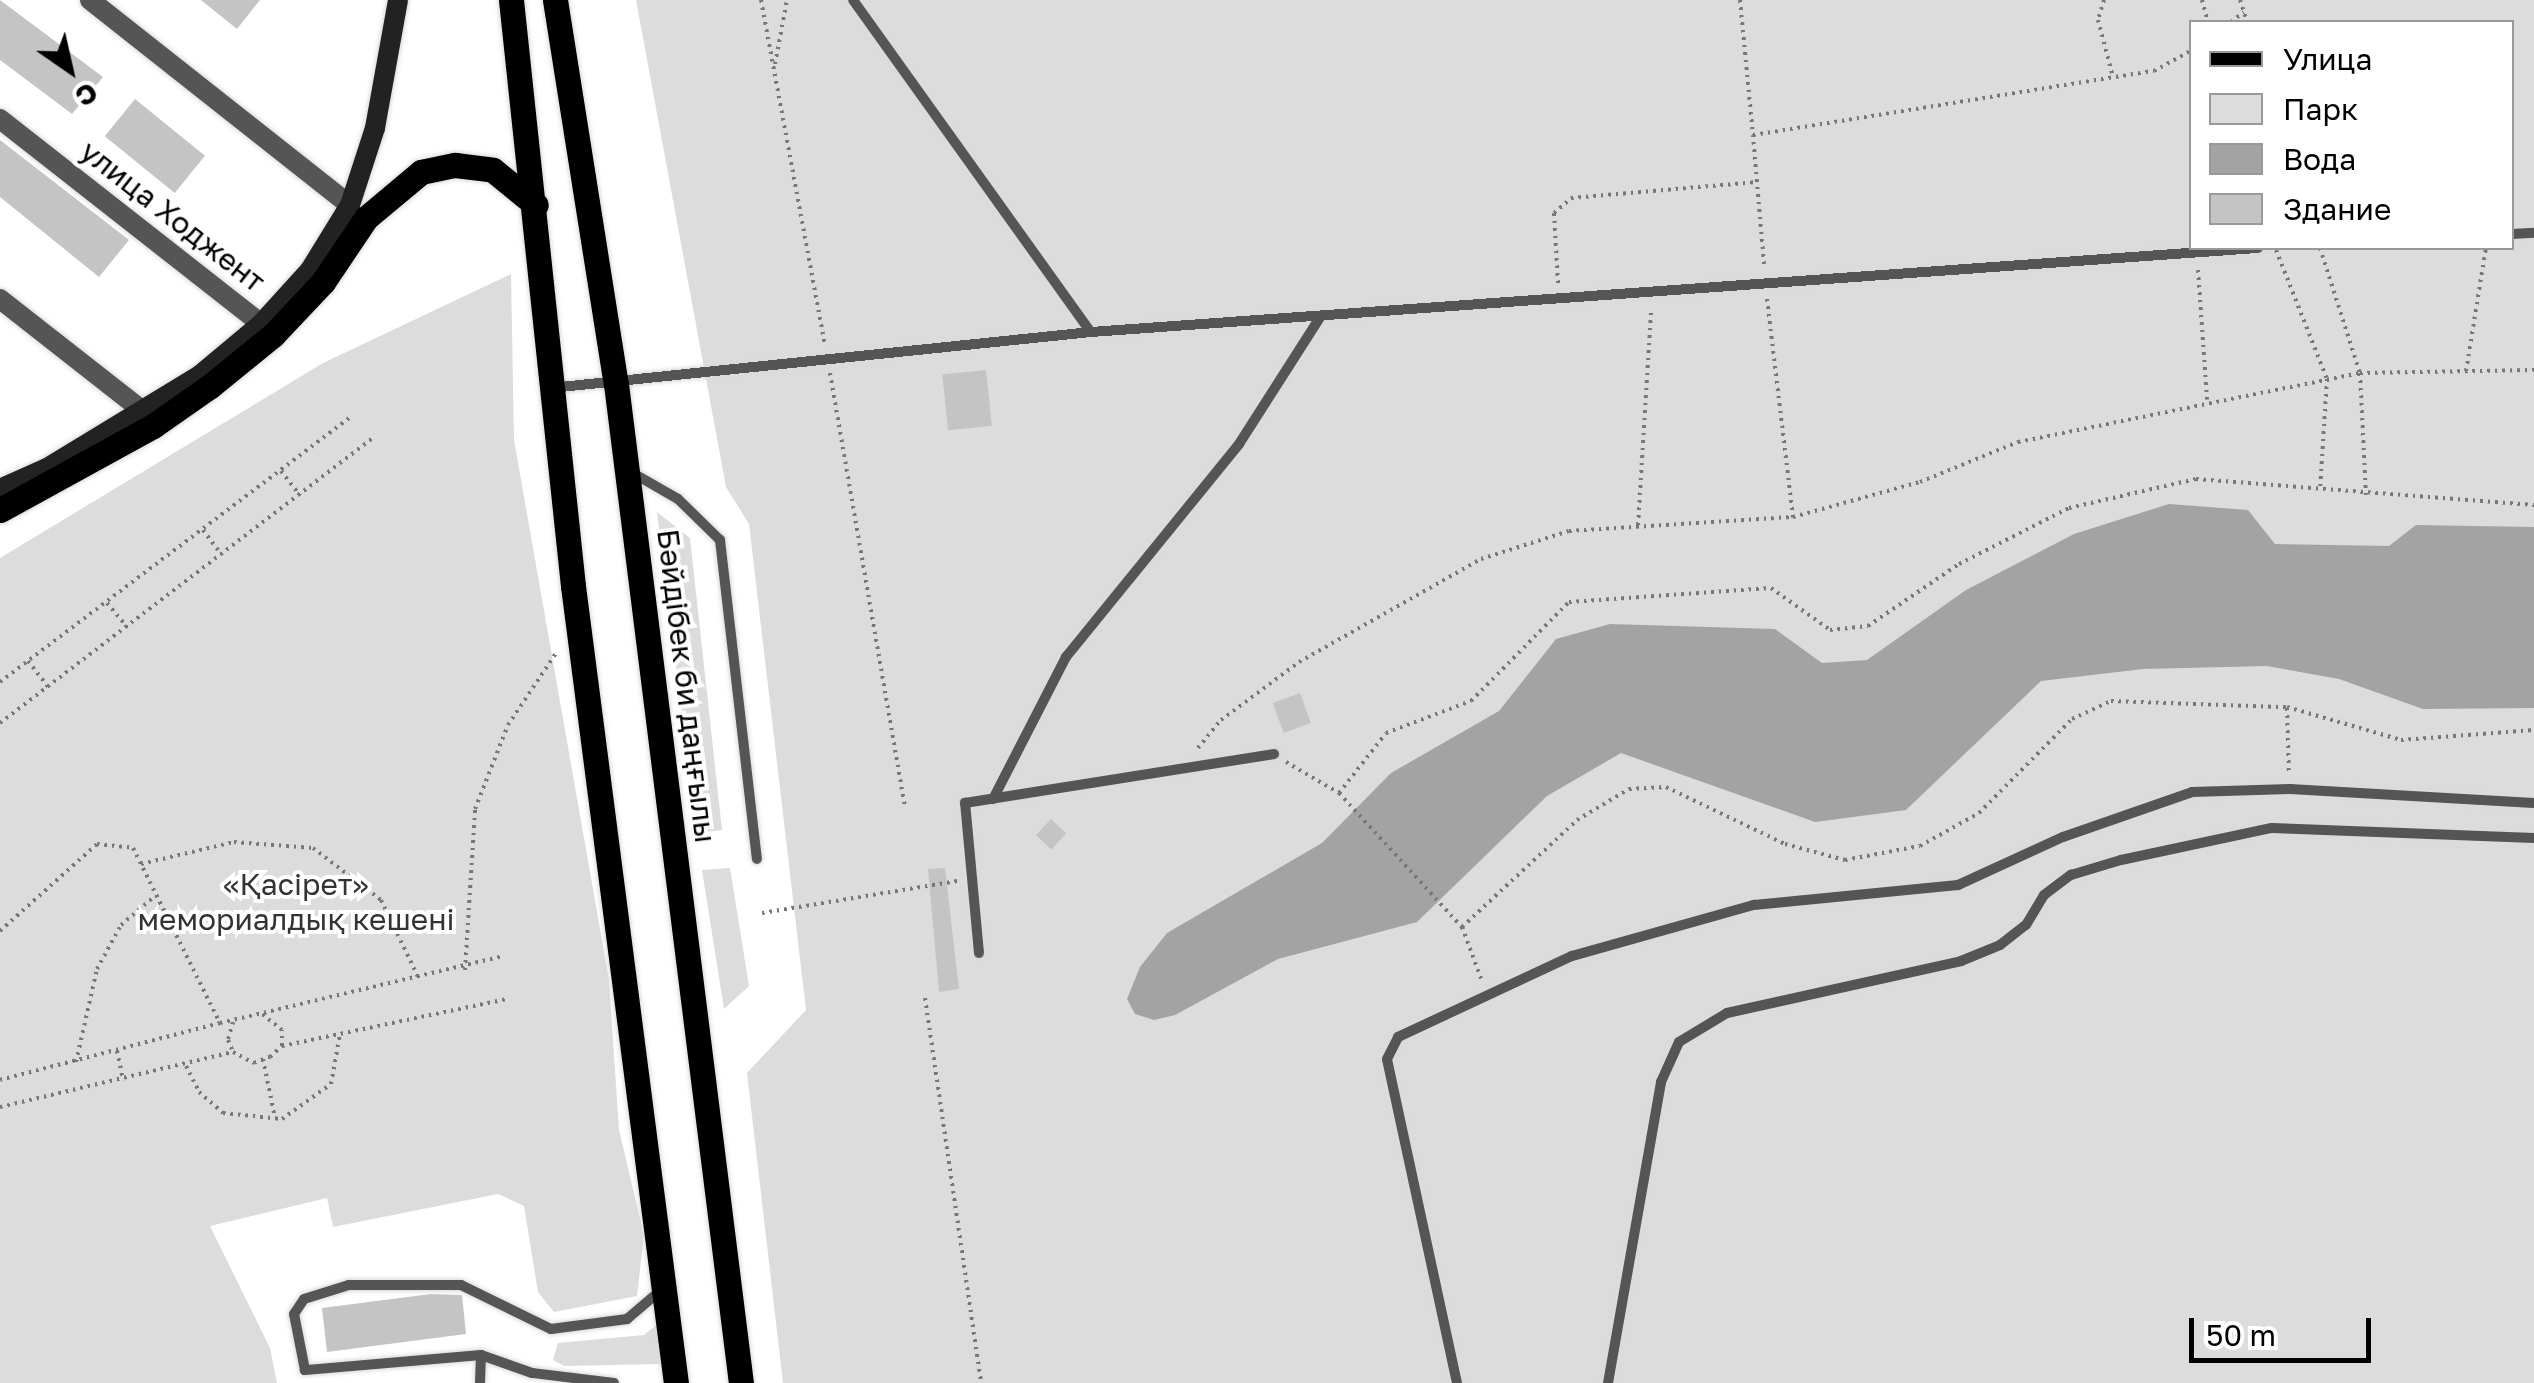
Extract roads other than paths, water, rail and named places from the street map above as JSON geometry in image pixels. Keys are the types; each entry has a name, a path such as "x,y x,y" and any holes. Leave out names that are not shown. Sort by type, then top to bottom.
{"main road":[{"path":"0,489 144,412 262,324 310,270 350,205 375,128 398,0"},
{"path":"512,0 536,205 549,388 612,921 676,1383"},
{"name":"Бәйдібек би даңғылы","path":"555,0 616,384 740,1383"},
{"path":"0,510 153,426 209,386 272,335 322,282 366,218 421,172 456,164 493,170 536,205"}],"street":[{"path":"90,0 350,205"},
{"name":"улица Ходжент","path":"0,119 262,324"},
{"path":"0,299 144,412"}],"lane":[{"path":"852,0 1091,332"},
{"path":"549,388 1091,332 1559,294 1765,284 2228,250"},
{"path":"993,799 1066,657 1239,444 1321,316"},
{"path":"627,470 678,498 720,540 757,859"},
{"path":"978,952 965,803 1274,754"},
{"path":"1457,1383 1386,1059 1398,1037 1572,956 1754,905 1958,886 2063,837 2192,792 2290,789 2534,802"},
{"path":"1608,1383 1661,1082 1680,1042 1727,1013 1962,961 2000,945 2026,925 2044,895 2072,875 2121,860 2272,828 2523,833 2534,838"},
{"path":"310,1383 294,1314 320,1291 396,1282 461,1285 551,1329 626,1319 664,1287"},
{"path":"305,1370 481,1355 532,1373 614,1383"},
{"path":"480,1383 481,1355"}],"water":[{"path":"2169,504 2248,510 2275,544 2389,546 2416,525 2534,527 2534,708 2423,709 2339,679 2267,666 2143,669 2041,681 1906,810 1815,822 1621,753 1547,796 1417,922 1278,959 1175,1015 1154,1020 1135,1014 1127,999 1140,967 1167,933 1322,843 1391,773 1499,711 1556,639 1610,624 1775,629 1822,663 1867,660 1966,590 2074,534"}],"park label":[{"name":"«Қасірет» мемориалдық кешені","path":"296,901"}]}
